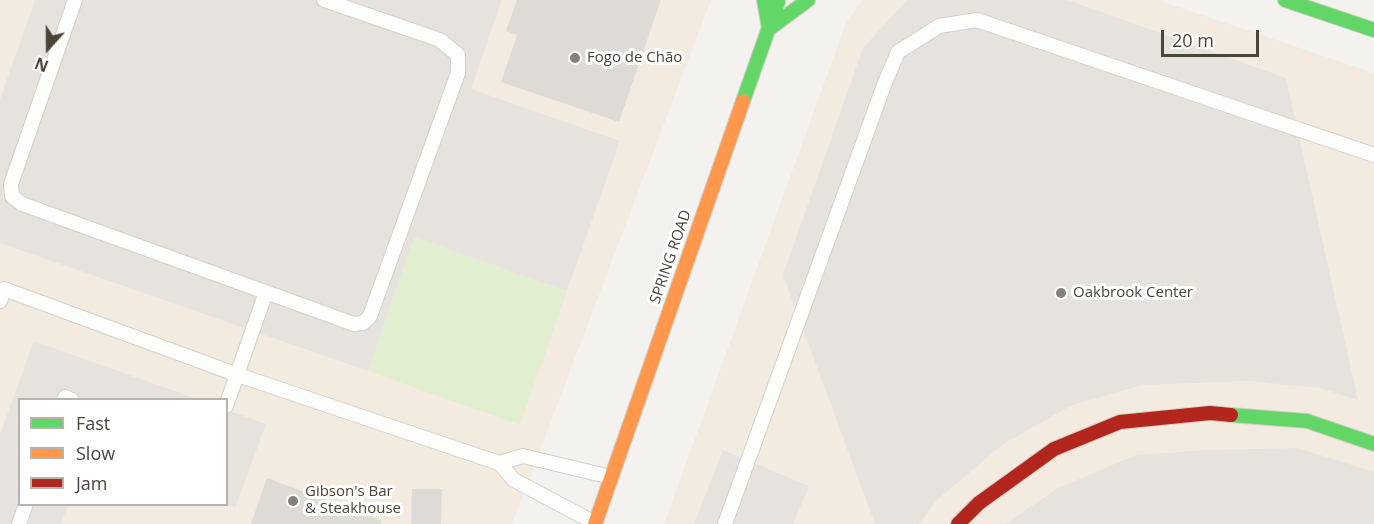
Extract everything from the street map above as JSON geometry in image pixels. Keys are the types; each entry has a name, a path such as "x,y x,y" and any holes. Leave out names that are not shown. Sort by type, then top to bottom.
{"street":[{"path":"764,0 769,29 808,0"},
{"name":"SPRING ROAD","path":"595,524 779,0"},
{"path":"1285,0 1374,30"},
{"path":"958,524 979,502 1054,449 1120,422 1210,413 1307,421 1374,444"}],"lane":[{"path":"75,0 11,184 12,196 22,204 354,324 363,323 370,316 458,73 458,55 440,40 324,0"},
{"path":"724,524 898,52 939,26 977,20 1374,155"},
{"path":"0,301 4,289 238,375 499,463 514,480 595,524"},
{"path":"228,401 266,292"},
{"path":"499,463 523,456 611,477"},
{"path":"19,524 25,506"}],"shaded area":[{"path":"0,0 711,0 512,524 0,524"},
{"path":"35,0 502,0 471,89 620,141 567,291 414,237 368,371 0,243 0,99"},
{"name":"Oakbrook Center","path":"862,0 1158,0 1374,73 1374,524 664,524 846,23"},
{"name":"Oakbrook Center","path":"907,0 1068,0 1286,78 1358,400 1319,388 1247,381 1142,385 1072,405 1003,444 937,500 919,524 875,524 783,275 863,48"},
{"path":"34,341 194,398 18,398 18,506 68,506 61,524 0,524 0,434"},
{"path":"228,410 266,424 235,508 228,506"},
{"path":"1298,448 1374,472 1374,524 1005,524 1058,488 1136,455 1206,450"},
{"path":"723,450 809,486 793,524 694,524"}],"green space":[{"path":"414,237 567,291 520,425 368,371"}],"building":[{"name":"Fogo de Chão","path":"517,0 661,0 619,122 501,82 517,35 506,31"},
{"path":"267,478 382,521 381,524 251,524"},
{"path":"412,489 442,489 441,524 411,524"}],"traffic: fast":[{"path":"764,0 769,29 808,0"},
{"path":"1285,0 1374,30"},
{"path":"743,101 778,2"},
{"path":"1231,415 1307,421 1374,444"}],"traffic: slow":[{"path":"595,524 743,101"}],"traffic: jam":[{"path":"958,524 979,503 1054,449 1120,422 1210,413 1231,415"}],"place":[{"name":"Fogo de Chão","path":"575,58"},
{"name":"Oakbrook Center","path":"1061,293"},
{"name":"Gibson's Bar & Steakhouse","path":"293,501"}]}
